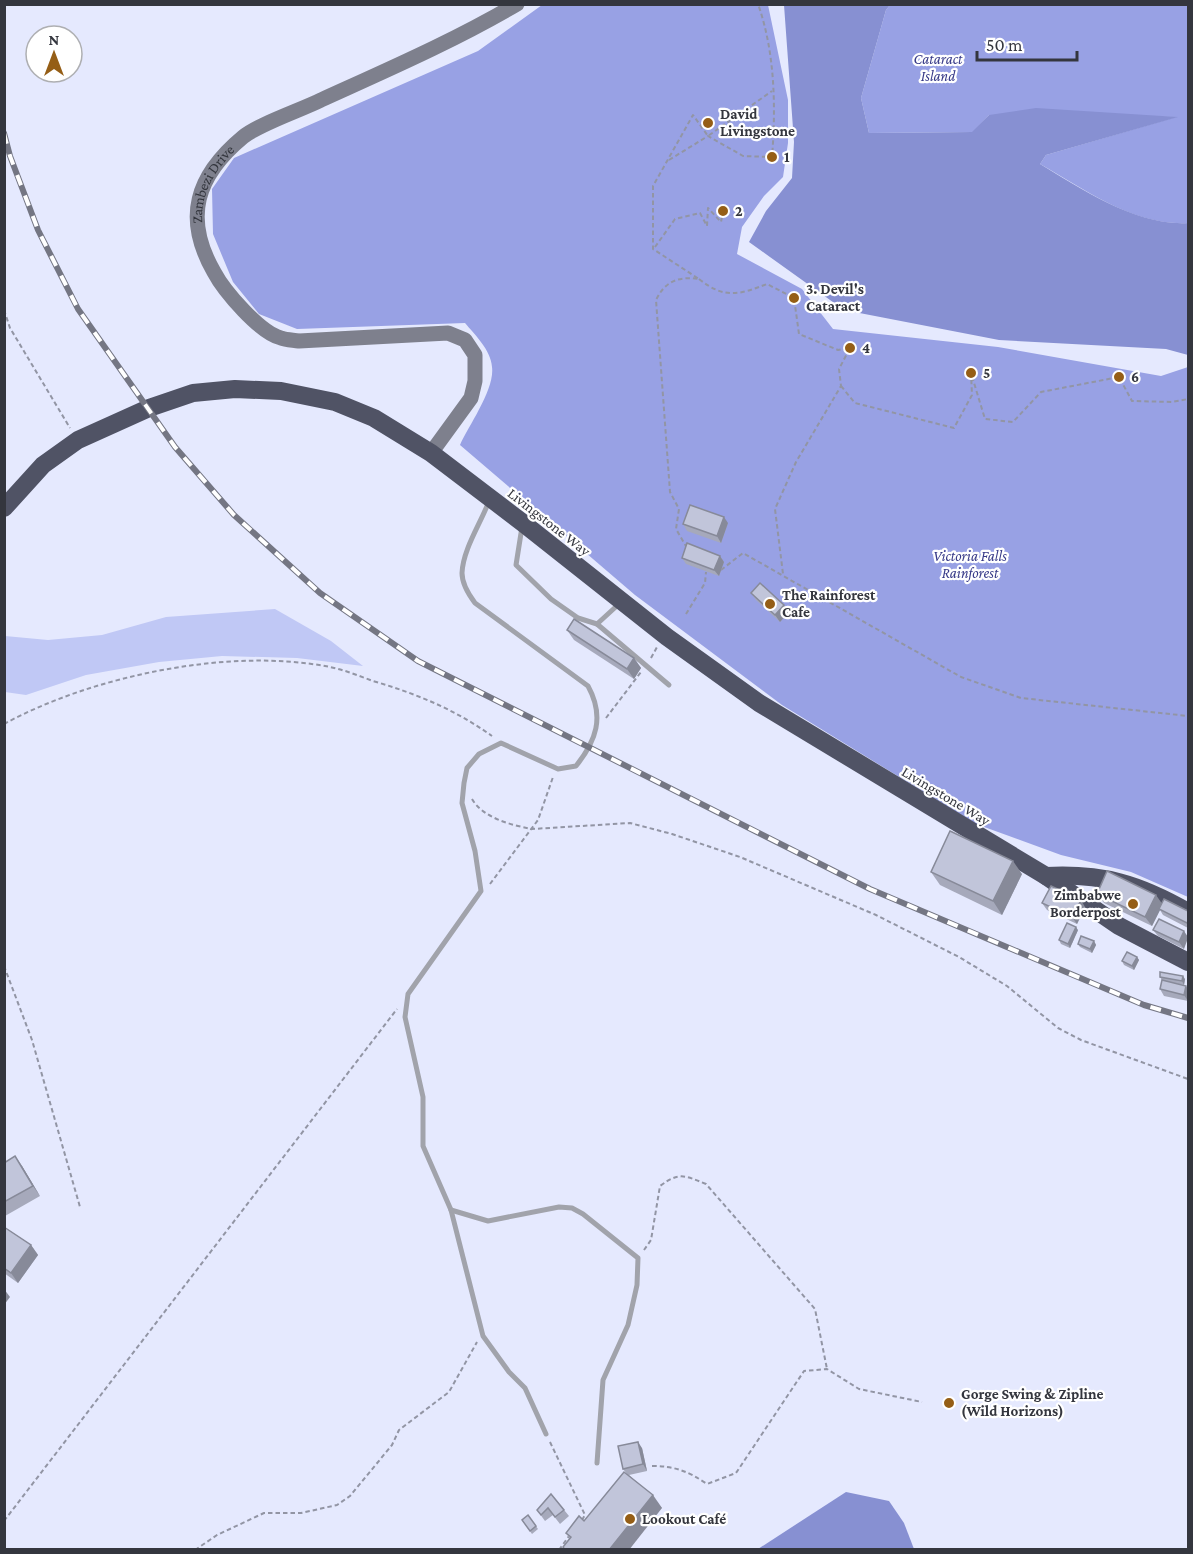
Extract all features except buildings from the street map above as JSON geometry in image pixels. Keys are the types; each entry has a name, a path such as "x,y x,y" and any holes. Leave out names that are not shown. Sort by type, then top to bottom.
{"highway":[{"name":"Livingstone Way","path":"4,508 43,465 78,440 149,408 193,393 235,389 281,391 345,406 374,418 431,453 523,523 666,638 759,704 1046,876 1119,926 1188,962"},
{"path":"1046,876 1082,874 1107,877 1163,897 1188,912"}],"street":[{"name":"Zambezi Drive","path":"431,453 471,398 476,381 475,355 465,340 448,333 299,340 279,338 266,330 241,307 216,277 202,252 195,220 201,190 216,167 244,136 468,32 517,4"}],"lane":[{"path":"490,499 470,545 462,573 466,589 475,603 588,686 596,700 599,716 590,748 576,766 558,769 501,743 479,754 467,768 462,803 475,851 481,891 408,994 405,1017 423,1098 423,1146 451,1210 483,1336 508,1372 525,1388 546,1434"},
{"path":"523,523 516,565 551,599 578,618 597,624 647,664 669,685"},
{"path":"597,624 621,601"},
{"path":"451,1210 488,1221 559,1207 572,1208 583,1214 638,1258 637,1285 628,1325 603,1380 597,1463"}],"path":[{"path":"653,249 653,186 693,115 708,136 743,156 772,157 775,120 768,32 758,4"},
{"path":"667,161 708,136 772,91"},
{"path":"653,249 675,219 700,213 707,225 708,208 721,222 723,211"},
{"path":"653,249 713,290 740,295 767,284 794,298 799,334 838,350 849,348 839,369 841,386 855,403 954,428 972,395 971,373 985,419 1013,422 1041,392 1119,377 1132,401 1172,402 1188,399"},
{"path":"690,554 676,529 679,509 670,492 656,300 663,287 682,277 699,279"},
{"path":"4,310 10,328 78,440"},
{"path":"783,574 775,509 795,462 841,386"},
{"path":"721,570 743,553 961,677 1021,698 1188,716"},
{"path":"686,614 705,583 706,572"},
{"path":"596,733 657,647"},
{"path":"4,724 39,705 85,688 177,668 261,661 330,667 416,693 476,724 501,743"},
{"path":"481,891 490,885 538,820 549,785 558,769"},
{"path":"464,783 477,806 495,818 532,829 630,823 672,834 740,857 855,905 959,957 1007,986 1058,1028 1081,1040 1188,1079"},
{"path":"4,966 32,1040 80,1207"},
{"path":"4,1521 408,994"},
{"path":"638,1258 651,1240 660,1186 674,1176 687,1176 706,1184 815,1309 828,1369"},
{"path":"195,1550 217,1535 264,1513 301,1513 337,1505 350,1496 392,1445 399,1430 449,1392 472,1347 483,1336"},
{"path":"652,1466 671,1466 689,1472 707,1484 736,1473 804,1371 828,1369 859,1389 922,1402"},
{"path":"546,1434 585,1515 579,1524"},
{"path":"559,1550 572,1532"}],"shaded area":[{"path":"784,5 890,5 886,10 861,98 869,133 972,132 989,115 1036,108 1178,117 1046,155 1040,164 1092,195 1130,213 1149,219 1188,223 1188,355 1166,349 999,340 844,310 749,242 766,211 792,178 794,142"},
{"path":"275,609 331,641 363,666 297,658 222,656 159,662 86,675 26,695 5,692 5,636 48,640 102,635 166,617"},
{"path":"846,1492 889,1501 904,1523 914,1549 758,1549"}],"green space":[{"name":"Victoria Falls Rainforest","path":"542,5 768,5 788,100 788,143 783,177 764,196 742,227 737,254 802,289 833,329 998,347 1161,376 1188,367 1188,897 1131,872 1061,855 976,824 782,705 635,595 460,445 481,407 492,376 489,355 465,323 297,329 259,314 233,282 213,234 212,189 234,158 478,51"},
{"name":"Cataract Island","path":"890,5 1188,5 1188,223 1149,219 1130,213 1093,195 1040,164 1046,155 1176,117 989,115 973,132 869,133 861,98 886,10"}],"railway":[{"path":"4,133 10,156 38,230 78,309 175,447 234,515 320,593 418,661 870,889 1144,1005 1188,1018"}],"place":[{"name":"David Livingstone","path":"708,123"},
{"name":"1","path":"772,157"},
{"name":"2","path":"723,211"},
{"name":"3. Devil's Cataract","path":"794,298"},
{"name":"4","path":"850,348"},
{"name":"5","path":"971,373"},
{"name":"6","path":"1119,377"},
{"name":"The Rainforest Cafe","path":"770,604"},
{"name":"Zimbabwe Borderpost","path":"1133,904"},
{"name":"Gorge Swing & Zipline (Wild Horizons)","path":"949,1403"},
{"name":"Lookout Café","path":"630,1519"}]}
